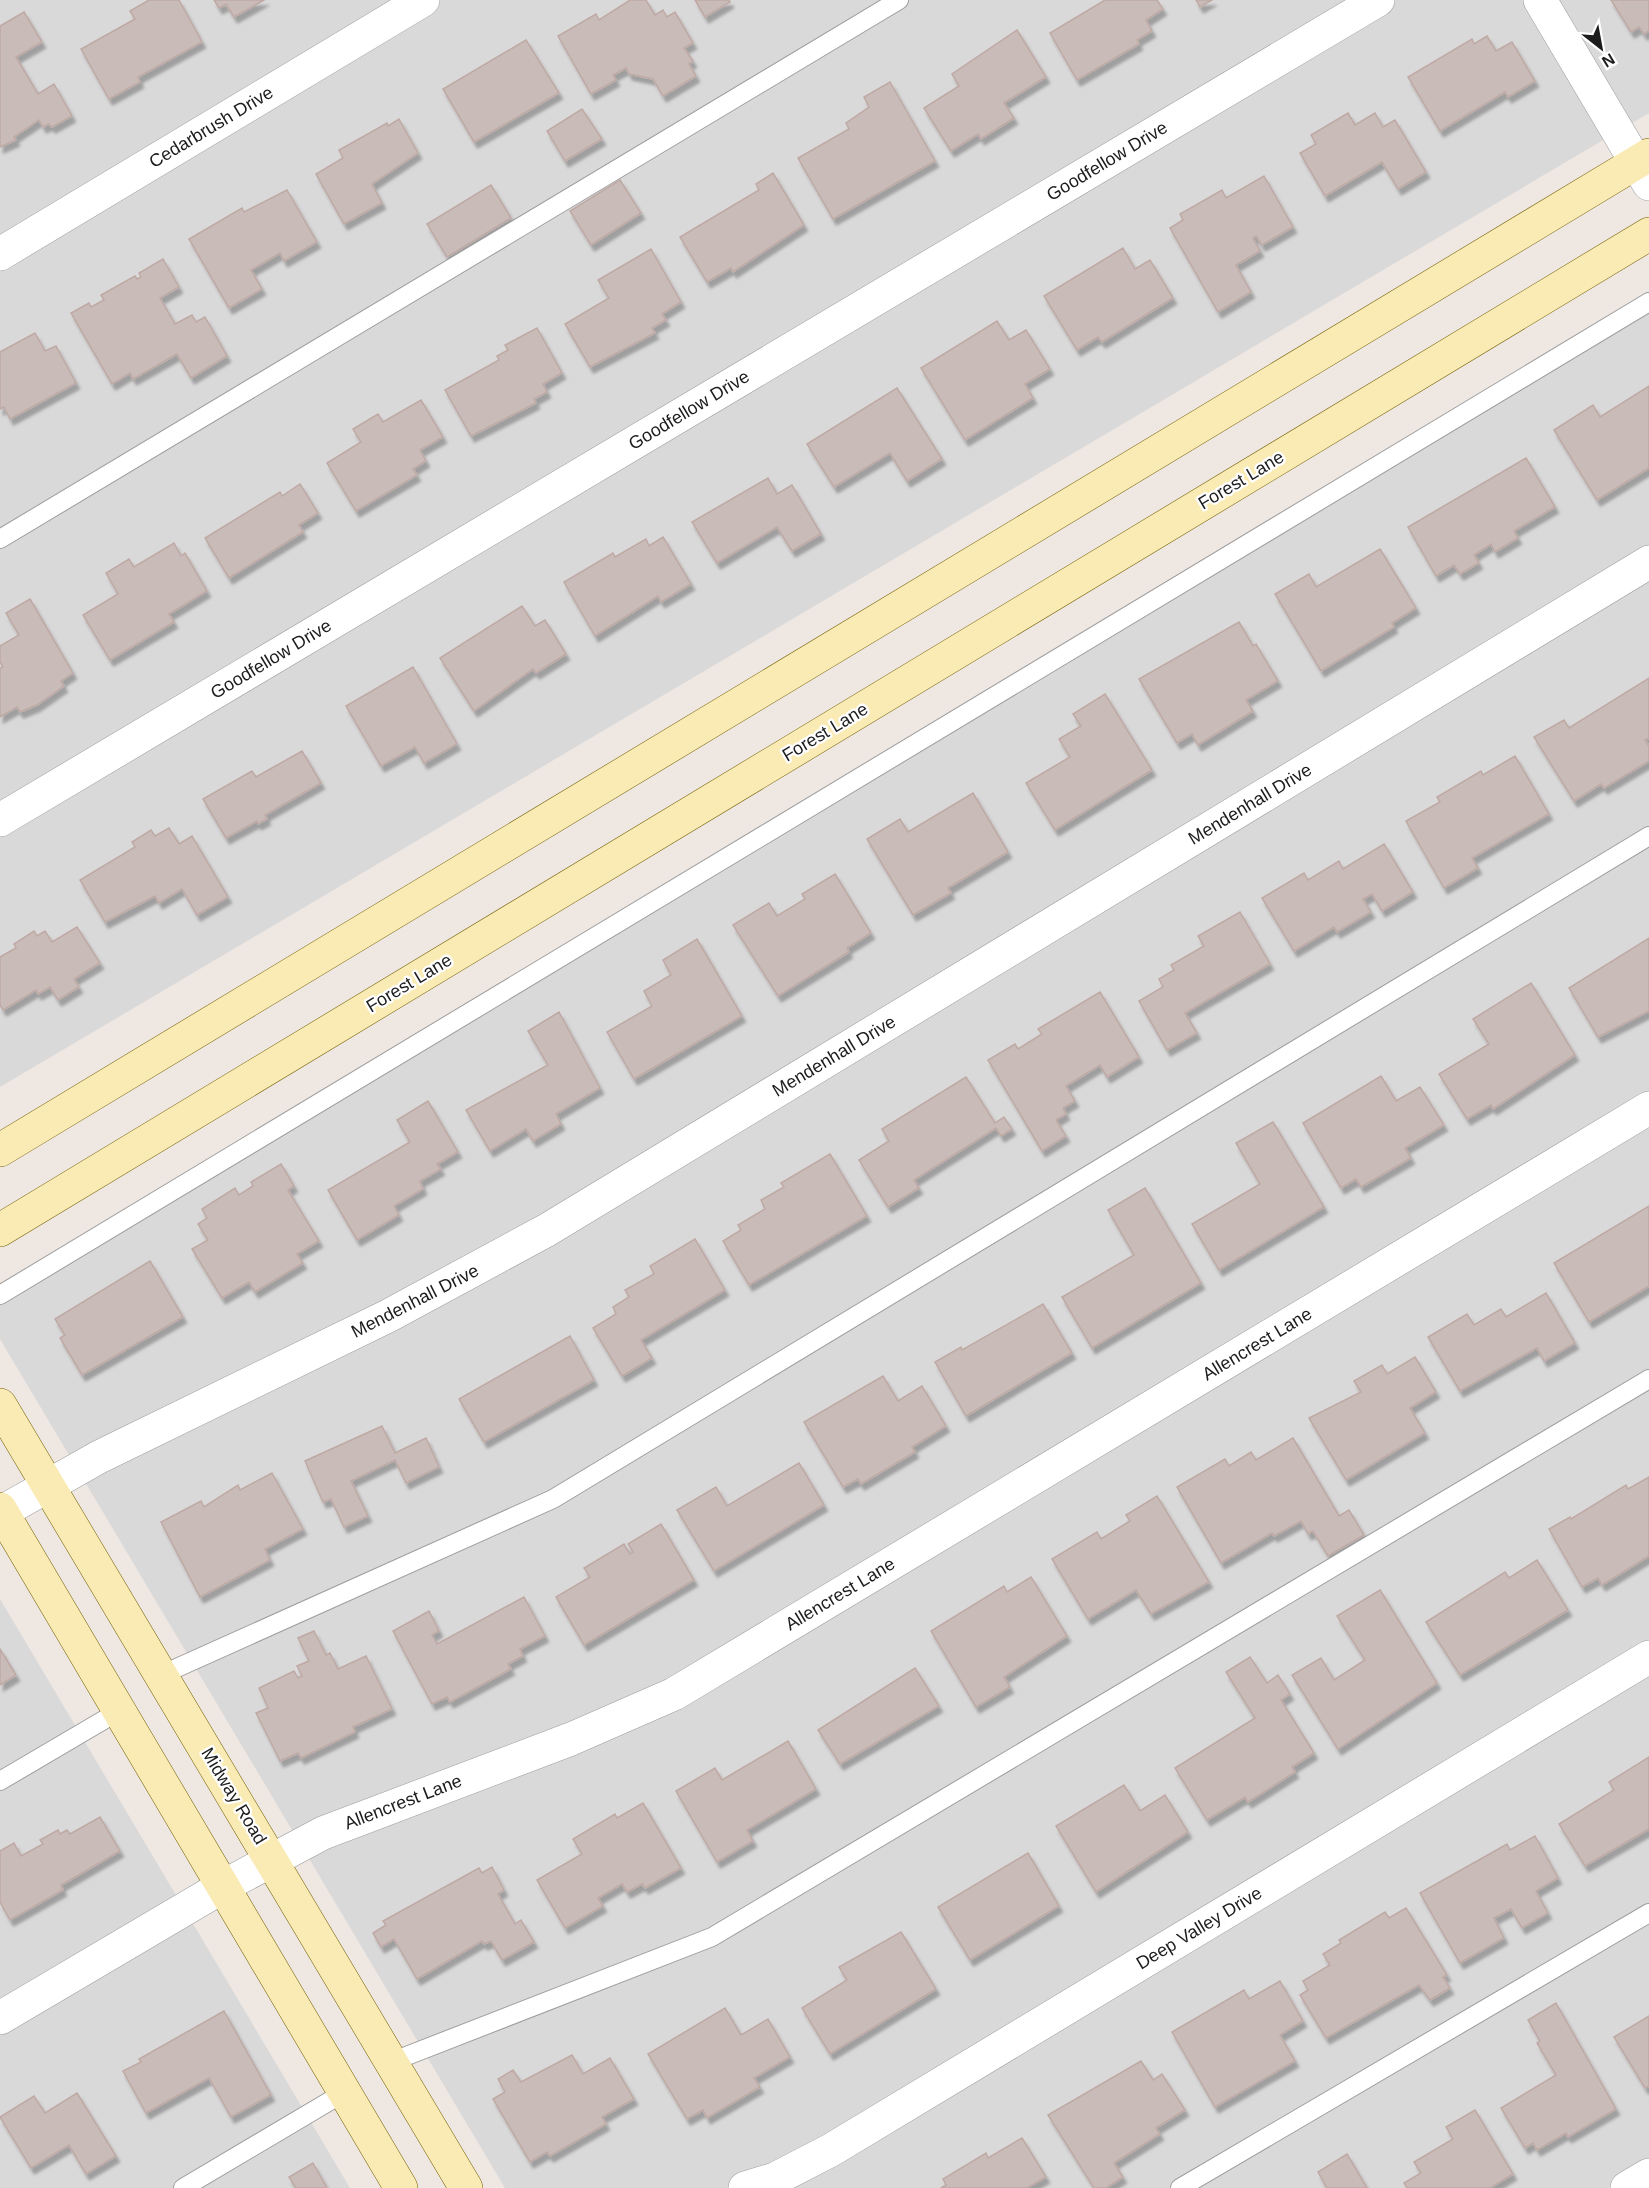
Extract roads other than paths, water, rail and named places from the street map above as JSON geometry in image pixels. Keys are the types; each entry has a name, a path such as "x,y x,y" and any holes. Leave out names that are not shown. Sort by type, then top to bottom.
{"main road":[{"path":"0,1150 1645,167"},
{"name":"Forest Lane","path":"0,1230 1649,234"},
{"name":"Midway Road","path":"0,1405 466,2188"},
{"path":"1,1512 401,2188"}],"street":[{"name":"Cedarbrush Drive","path":"0,254 423,0"},
{"name":"Goodfellow Drive","path":"0,820 1378,0"},
{"path":"1539,0 1645,167"},
{"name":"Mendenhall Drive","path":"1,1512 48,1485 388,1316 547,1230 1649,562"},
{"name":"Allencrest Lane","path":"0,2018 222,1887 323,1833 571,1739 674,1694 1649,1108"},
{"name":"Deep Valley Drive","path":"745,2188 775,2179 831,2150 1649,1657"},
{"path":"1627,2188 1649,2175"}],"lane":[{"path":"0,539 899,0"},
{"path":"0,1295 1649,302"},
{"path":"161,1675 553,1498 1649,836"},
{"path":"391,2062 712,1937 1649,1378"},
{"path":"0,1781 119,1711"},
{"path":"1180,2188 1649,1913"},
{"path":"183,2188 345,2092"}]}
